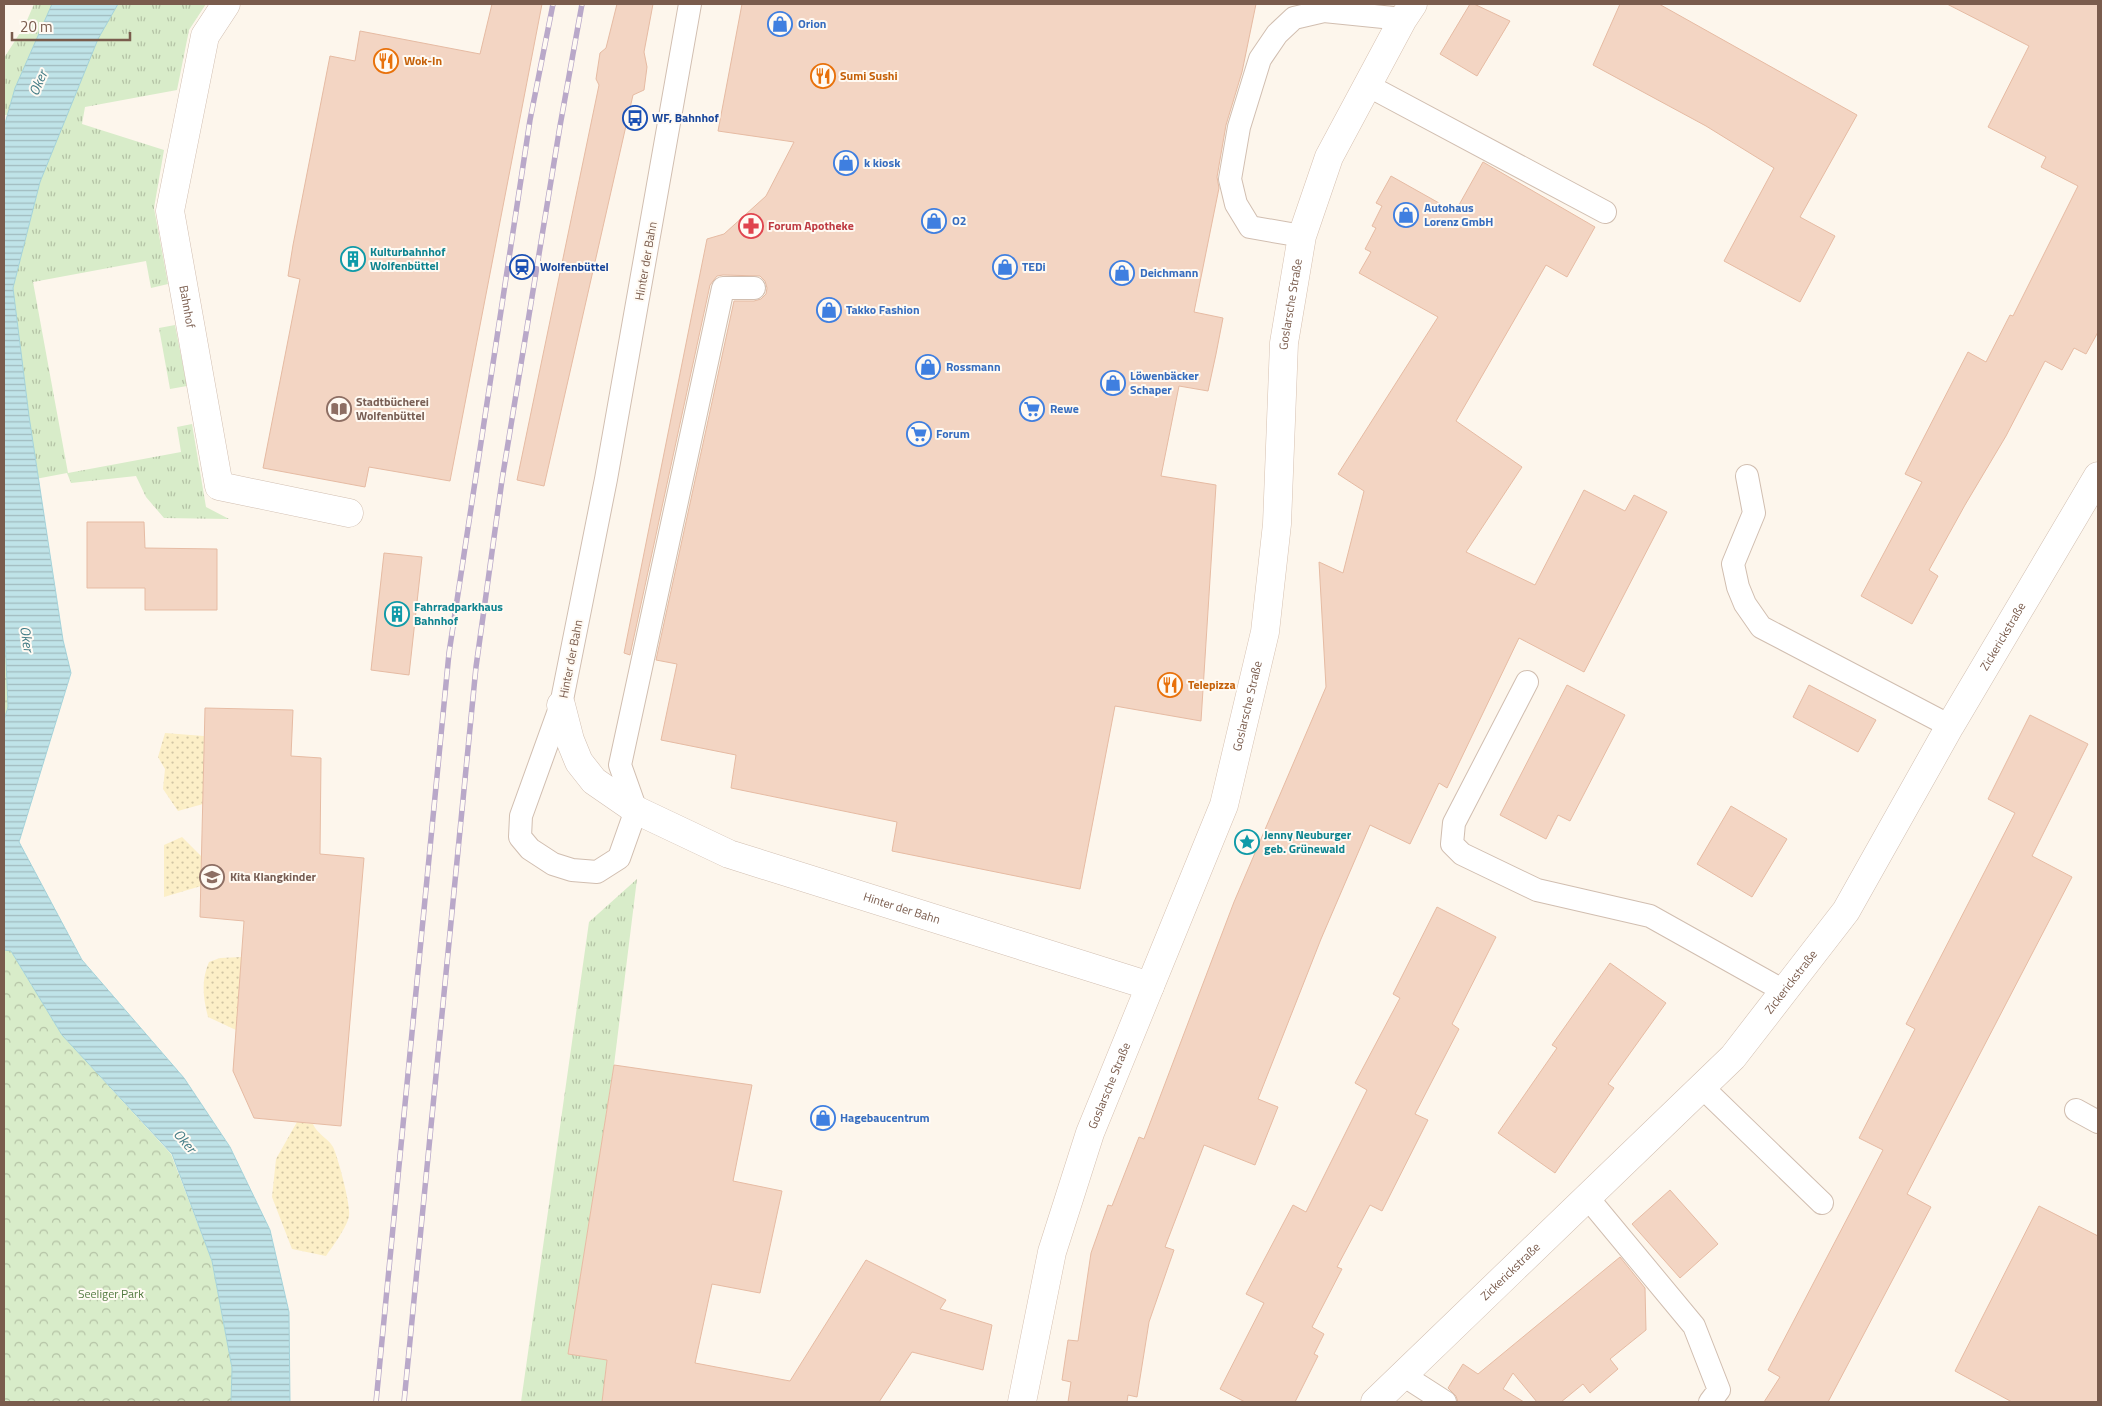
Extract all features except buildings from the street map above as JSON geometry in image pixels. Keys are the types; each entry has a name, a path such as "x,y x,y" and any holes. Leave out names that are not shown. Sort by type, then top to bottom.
{"street":[{"name":"Bahnhof","path":"226,4 205,36 170,211 219,486 349,513"},
{"name":"Goslarsche Straße","path":"1022,1402 1052,1252 1090,1133 1224,805 1266,632 1277,524 1284,343 1302,236 1329,157 1408,12"},
{"name":"Zickerickstraße","path":"1375,1402 1733,1057 1846,911 1950,726 2098,476"},
{"name":"Hinter der Bahn","path":"561,705 570,740 579,762 594,781 636,810 728,854 1150,986"}],"lane":[{"name":"Hinter der Bahn","path":"561,705 606,479 690,4"},
{"path":"1302,236 1250,227 1236,204 1230,179 1239,127 1260,59 1277,34 1294,18 1324,11 1408,12"},
{"path":"1367,85 1605,212"},
{"path":"561,705 521,816 520,837 530,849 553,864 572,870 597,872 619,858 636,810 620,765 723,288 754,288"},
{"path":"1747,476 1754,513 1734,564 1738,587 1753,618 1761,627 1950,726"},
{"path":"1527,682 1454,823 1452,844 1462,854 1538,890 1650,916 1784,991"},
{"path":"1702,1087 1822,1203"},
{"path":"2076,1110 2098,1122"},
{"path":"1587,1197 1694,1326 1718,1390 1710,1402"},
{"path":"1403,1375 1445,1402"}],"green space":[{"path":"34,4 206,4 189,30 177,90 85,107 82,124 164,150 154,208 168,284 151,288 146,261 33,282 68,473 181,452 177,427 192,424 206,507 229,519 164,518 146,497 136,476 71,483 67,473 4,485 4,134 7,115 4,115 4,58 25,25"},
{"path":"175,325 187,386 170,389 159,328"},
{"path":"4,612 8,707 4,720"},
{"path":"637,879 614,1065 568,1354 607,1360 602,1402 521,1402 589,922"},
{"name":"Seeliger Park","path":"4,942 62,1035 171,1154 212,1261 232,1368 231,1402 4,1402"}],"sand":[{"path":"165,733 204,736 203,804 178,811 163,789 165,769 158,757"},
{"path":"182,837 202,857 201,886 164,897 164,845"},
{"path":"242,957 236,1030 208,1017 204,996 204,982 209,962 220,958"},
{"path":"297,1122 313,1124 317,1131 331,1144 338,1161 346,1192 349,1211 348,1220 326,1256 292,1249 272,1197 276,1159"}],"water":[{"name":"Oker","path":"52,4 118,4 98,39 40,182 13,288 29,416 63,640 71,673 19,842 82,960 184,1078 230,1147 270,1230 289,1312 290,1402 231,1402 232,1368 212,1261 172,1154 62,1035 11,951 4,950 4,720 8,707 4,612 4,127 15,88"}],"railway":[{"path":"376,1402 449,653 530,120 553,4"},
{"path":"404,1402 476,667 502,480 582,4"}],"place":[{"name":"Orion","path":"780,24"},
{"name":"Wok-In","path":"386,61"},
{"name":"Sumi Sushi","path":"823,76"},
{"name":"WF, Bahnhof","path":"635,118"},
{"name":"k kiosk","path":"846,163"},
{"name":"Autohaus Lorenz GmbH","path":"1406,215"},
{"name":"O2","path":"934,221"},
{"name":"Forum Apotheke","path":"751,226"},
{"name":"Kulturbahnhof Wolfenbüttel","path":"353,259"},
{"name":"Wolfenbüttel","path":"522,267"},
{"name":"TEDi","path":"1005,267"},
{"name":"Deichmann","path":"1122,273"},
{"name":"Takko Fashion","path":"829,310"},
{"name":"Rossmann","path":"928,367"},
{"name":"Löwenbäcker Schaper","path":"1113,383"},
{"name":"Stadtbücherei Wolfenbüttel","path":"339,409"},
{"name":"Rewe","path":"1032,409"},
{"name":"Forum","path":"919,434"},
{"name":"Fahrradparkhaus Bahnhof","path":"397,614"},
{"name":"Telepizza","path":"1170,685"},
{"name":"Jenny Neuburger geb. Grünewald","path":"1247,842"},
{"name":"Kita Klangkinder","path":"212,877"},
{"name":"Hagebaucentrum","path":"823,1118"}]}
